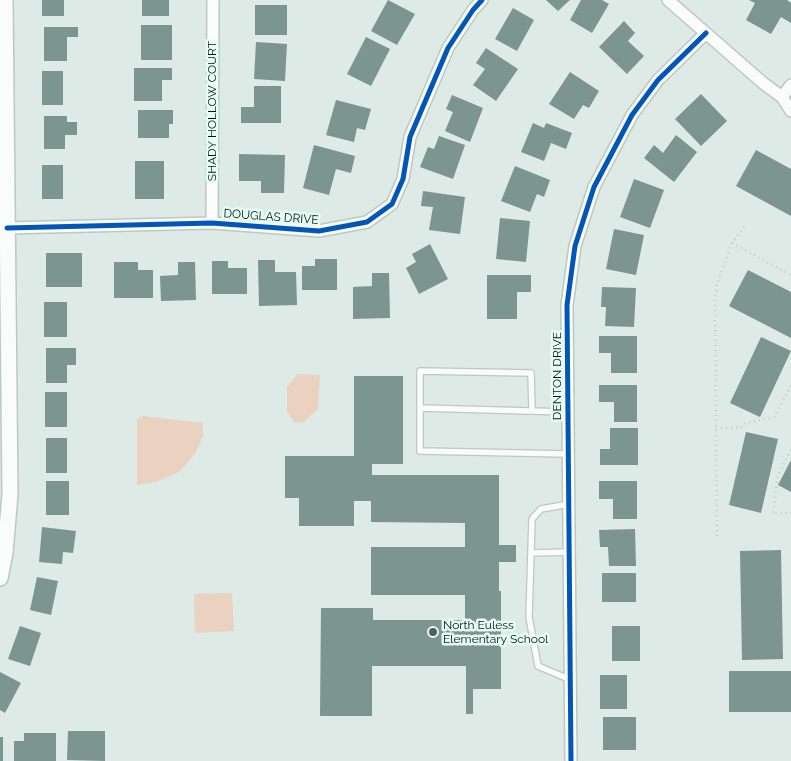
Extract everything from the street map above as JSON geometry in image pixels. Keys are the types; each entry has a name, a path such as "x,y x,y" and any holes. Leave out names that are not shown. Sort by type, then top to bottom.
{"street":[{"path":"0,578 5,553 10,494 5,419 7,228 5,0"},
{"name":"SHADY HOLLOW COURT","path":"212,223 213,0"},
{"name":"DOUGLAS DRIVE","path":"7,228 212,223 319,231 367,222 392,204 403,179 410,137 448,48 473,10 482,0"},
{"path":"668,0 763,83 787,98"},
{"name":"DENTON DRIVE","path":"571,761 567,305 575,246 594,187 632,115 658,80 706,33"},
{"path":"791,84 787,98 791,112"}],"lane":[{"path":"532,411 531,373 420,371 420,451 568,454"},
{"path":"420,408 567,412"},
{"path":"569,504 541,509 532,519 529,617 538,666 570,680"},
{"path":"531,552 569,552"}],"path":[{"path":"716,536 716,284 732,243 744,227"},
{"path":"732,243 791,275"},
{"path":"716,428 740,428 746,423 774,417 791,386"},
{"path":"791,450 778,475 773,514 791,513"}],"shaded area":[{"path":"297,374 320,375 318,409 304,422 295,423 287,412 287,387"},
{"path":"143,416 203,423 203,437 195,454 179,472 156,482 137,485 137,419"},
{"path":"232,593 234,631 195,633 194,594"}],"building":[{"path":"42,0 64,0 64,16 42,16"},
{"path":"142,0 169,0 169,16 142,16"},
{"path":"388,0 415,14 397,45 371,31"},
{"path":"546,0 570,0 558,11"},
{"path":"581,0 602,0 609,4 592,33 570,20"},
{"path":"749,0 787,0 791,3 791,23 781,17 771,34 746,20 755,3"},
{"path":"255,5 287,5 287,35 255,35"},
{"path":"513,8 534,20 517,51 495,39"},
{"path":"624,21 635,33 628,41 644,56 627,74 599,47"},
{"path":"141,25 172,25 172,60 141,60"},
{"path":"44,27 78,27 78,37 67,37 67,61 44,61"},
{"path":"366,37 390,49 371,86 347,74"},
{"path":"256,42 287,44 285,81 254,79"},
{"path":"486,48 518,69 496,101 473,85 485,69 476,63"},
{"path":"134,68 172,68 172,80 162,80 162,101 134,101"},
{"path":"42,71 63,71 63,105 42,105"},
{"path":"570,72 599,91 589,108 583,105 574,119 549,104"},
{"path":"254,86 281,86 281,123 241,123 241,107 254,107"},
{"path":"701,94 727,121 701,146 675,119"},
{"path":"452,95 483,108 470,142 445,131 453,112 446,109"},
{"path":"336,100 371,109 365,130 357,128 354,142 326,135"},
{"path":"138,110 173,110 173,124 169,124 169,138 138,138"},
{"path":"44,116 67,116 67,122 77,122 77,135 65,135 65,149 44,149"},
{"path":"533,123 544,128 546,123 572,133 566,149 551,143 544,161 521,152"},
{"path":"676,135 697,152 674,182 644,158 654,145 663,153"},
{"path":"439,136 465,145 453,179 420,167 428,147 434,149"},
{"path":"314,145 355,156 351,173 336,169 329,195 303,188"},
{"path":"756,150 791,169 791,216 736,186"},
{"path":"239,154 285,155 284,193 261,193 261,181 239,181"},
{"path":"135,161 164,161 164,199 135,199"},
{"path":"42,165 63,165 63,199 42,199"},
{"path":"515,166 550,180 544,197 537,194 530,212 501,201"},
{"path":"634,179 664,190 650,228 620,217"},
{"path":"423,191 465,197 460,234 429,230 433,207 421,206"},
{"path":"500,218 530,221 526,262 496,259"},
{"path":"614,229 644,235 636,275 606,269"},
{"path":"430,244 448,279 419,294 406,268 416,262 412,254"},
{"path":"46,253 82,253 82,287 46,287"},
{"path":"315,259 337,259 337,290 302,290 302,266 315,266"},
{"path":"258,260 275,260 275,272 296,272 297,305 259,306"},
{"path":"212,261 228,261 228,268 247,268 247,294 212,294"},
{"path":"114,262 138,262 138,270 153,270 153,298 114,298"},
{"path":"178,262 195,262 196,300 161,301 160,276 178,275"},
{"path":"748,270 791,292 791,338 729,306"},
{"path":"372,273 389,273 390,318 353,319 353,287 372,286"},
{"path":"487,275 531,275 531,292 517,292 517,319 487,319"},
{"path":"602,287 636,288 634,327 605,326 606,307 601,307"},
{"path":"44,302 67,302 67,337 44,337"},
{"path":"599,336 637,336 637,373 611,373 611,353 599,353"},
{"path":"761,337 791,351 760,417 730,403"},
{"path":"46,348 76,348 76,365 67,365 67,383 46,383"},
{"path":"354,376 403,376 403,464 372,464 372,475 499,475 499,545 516,545 516,562 499,562 499,591 501,591 501,689 473,689 473,714 466,714 466,666 372,666 372,716 320,716 321,608 373,608 373,620 465,620 465,595 371,595 371,547 465,547 465,523 371,522 371,501 354,501 354,526 299,526 299,498 285,498 285,456 354,456"},
{"path":"599,385 637,385 637,422 614,422 614,402 599,402"},
{"path":"45,392 67,392 67,427 45,427"},
{"path":"610,428 638,428 638,465 600,465 600,449 610,449"},
{"path":"746,432 778,439 761,513 729,505"},
{"path":"46,438 67,438 67,473 46,473"},
{"path":"791,460 791,492 778,485"},
{"path":"46,481 69,481 69,515 46,515"},
{"path":"599,481 637,481 637,519 613,519 613,499 599,499"},
{"path":"42,527 76,531 73,553 63,552 62,564 39,562"},
{"path":"635,529 636,566 609,566 608,547 600,547 599,530"},
{"path":"781,550 783,659 742,660 740,551"},
{"path":"602,573 636,573 636,602 602,602"},
{"path":"37,577 58,581 51,615 30,610"},
{"path":"20,626 41,633 30,666 8,659"},
{"path":"612,626 640,626 640,661 612,661"},
{"path":"729,671 791,671 791,712 729,712"},
{"path":"0,672 21,683 5,713 0,710"},
{"path":"600,675 627,675 627,709 600,709"},
{"path":"603,717 636,717 636,750 603,750"},
{"path":"68,731 105,731 105,761 67,760"},
{"path":"24,733 56,733 56,761 14,761 14,741 24,741"},
{"path":"0,737 3,737 3,761 0,761"}],"cycle path":[{"path":"7,228 212,223 319,231 367,222 392,204 403,179 410,137 448,48 473,10 482,0"},
{"path":"571,761 567,305 575,246 594,187 632,115 658,80 706,33"}],"place":[{"name":"North Euless Elementary School","path":"433,632"}]}
